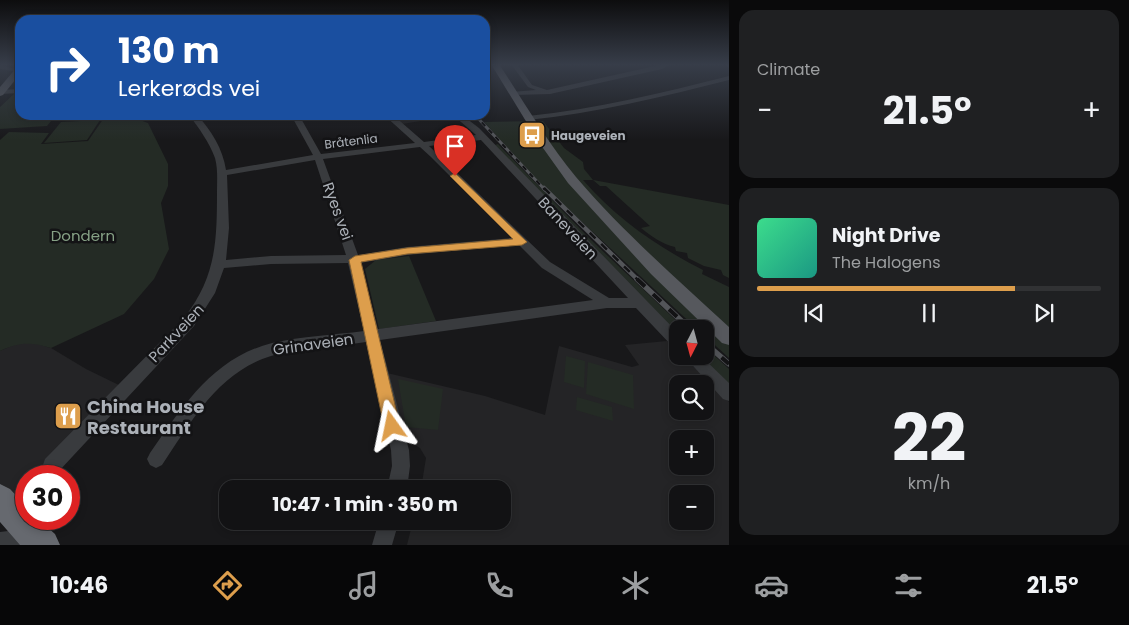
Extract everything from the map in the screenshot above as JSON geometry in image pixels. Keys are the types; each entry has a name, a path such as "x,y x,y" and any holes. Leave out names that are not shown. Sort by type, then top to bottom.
{"highway":[{"path":"0,499 37,540"}],"main road":[{"path":"511,89 564,170 582,192 657,270 729,338"}],"street":[{"path":"539,89 546,92"},
{"path":"513,93 546,92 557,89"},
{"path":"528,118 567,114 646,99 684,89"},
{"path":"0,92 15,91"},
{"name":"Parkveien","path":"52,465 200,310 212,288 220,264 224,232 223,173 218,156 197,120"},
{"name":"Ryes vei","path":"298,120 318,157 355,260 400,450 401,466 399,480"},
{"path":"394,120 423,145 546,265 607,303"},
{"name":"Baneveien","path":"465,120 669,334"},
{"name":"Bråtenlia","path":"223,173 318,157 482,137"},
{"path":"220,264 271,260 355,260 407,251 522,242"},
{"name":"Grinaveien","path":"156,459 207,388 241,360 273,349 607,303 638,303"},
{"path":"700,365 729,394"},
{"path":"382,545 386,530"},
{"path":"1,542 37,540"}],"shaded area":[{"path":"398,120 427,120 402,124"},
{"path":"667,341 669,343 669,365 692,365 702,375 669,375 669,420 714,420 714,387 729,402 729,545 407,545 411,530 511,530 511,480 422,480 426,458 420,448 402,437 387,373 485,396 545,415 559,346 632,367 639,365 625,345"},
{"path":"17,343 35,343 51,348 86,369 125,388 52,465 15,465 15,503 0,517 0,351"}],"green space":[{"path":"15,94 15,120 52,120 47,126 0,129 0,107"},
{"path":"100,120 87,140 44,143 61,122"},
{"name":"Dondern","path":"103,120 140,120 148,123 168,164 168,186 161,203 169,249 154,279 124,314 51,348 25,344 0,351 0,140 9,132 49,133 41,144 88,141"},
{"path":"543,121 564,148 583,162 584,169 593,180 583,180 609,207 638,231 703,270 702,274 729,287 729,358 714,344 714,320 687,320 538,181 484,122"},
{"path":"498,144 589,238 676,320 669,320 669,334 495,145"},
{"path":"593,180 729,205 729,278 723,275 721,270 704,266 688,258 687,253 676,251 675,247 661,242 649,234 641,228 650,226 606,186 600,186"},
{"path":"409,256 436,321 379,329 365,269 376,260"},
{"path":"714,355 729,369 729,394 714,379 714,375 710,375 700,365 714,365"},
{"path":"566,356 585,361 584,388 564,382"},
{"path":"588,362 633,375 634,409 586,394"},
{"path":"398,379 443,389 438,430 406,427"},
{"path":"577,397 612,407 613,421 576,410"}],"railway":[{"path":"480,120 545,190"},
{"path":"544,188 638,280"},
{"path":"637,279 680,320"},
{"path":"714,351 729,364"}],"place":[{"name":"Haugeveien","path":"532,135"},
{"name":"China House Restaurant","path":"68,416"}],"route":[{"path":"392,426 355,260 407,251 522,242 455,176"}]}
